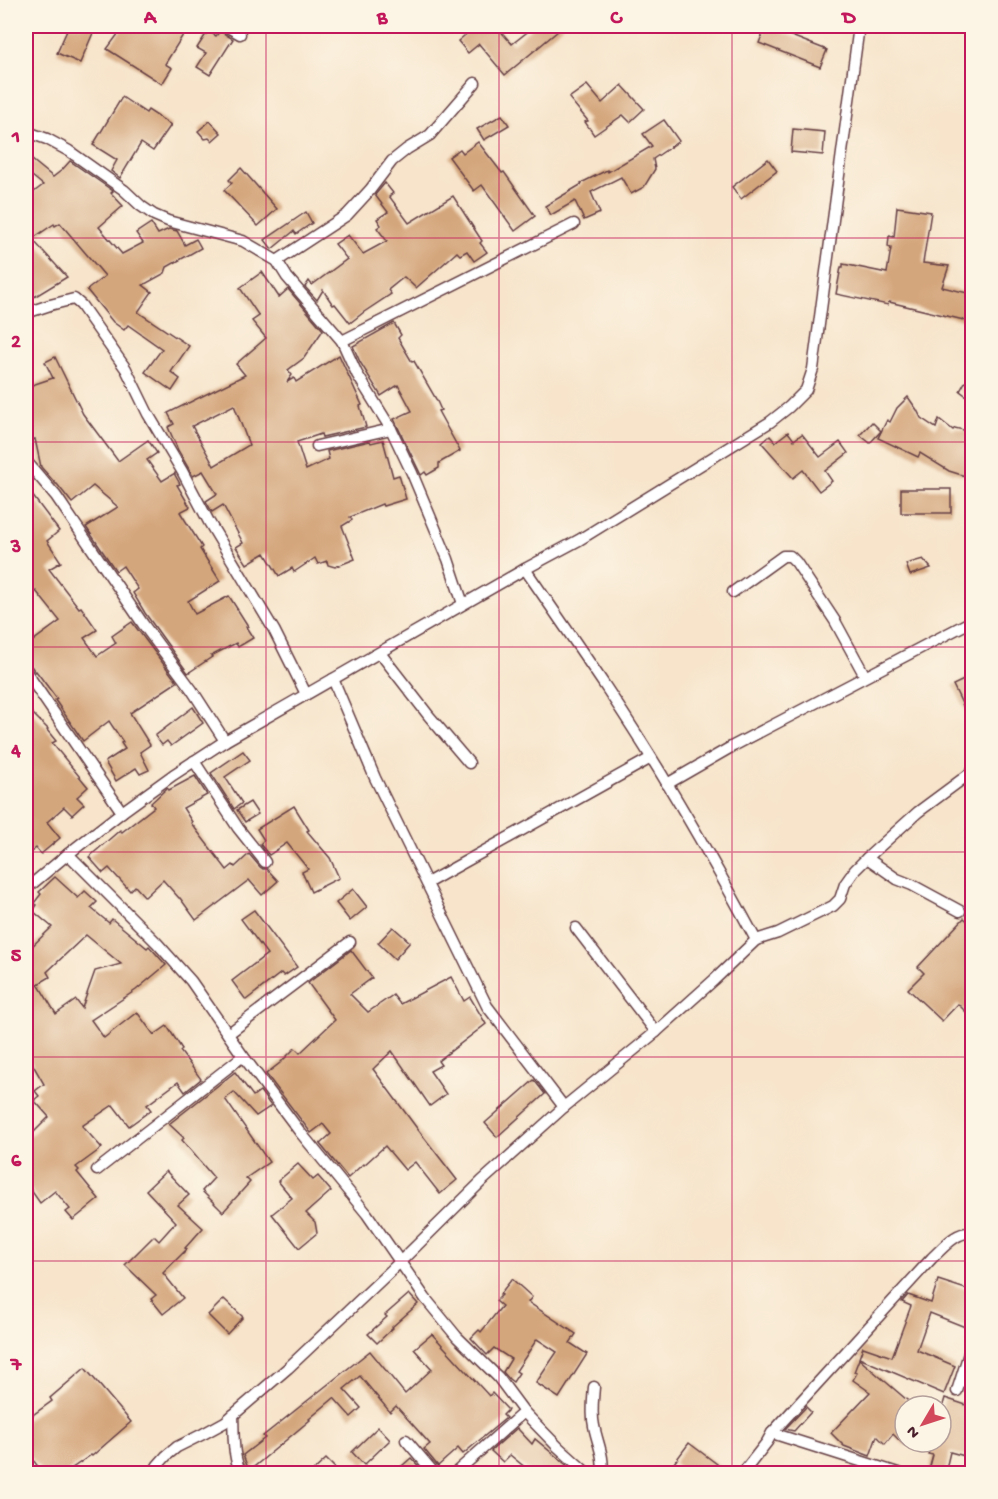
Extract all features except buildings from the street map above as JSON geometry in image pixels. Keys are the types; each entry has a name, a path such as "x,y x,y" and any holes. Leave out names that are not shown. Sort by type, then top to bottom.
{"street":[{"path":"226,26 240,34"},
{"path":"26,890 122,812 225,741 579,540 770,422 806,390 813,369 859,26"},
{"path":"277,261 346,215 370,190 392,161 430,135 475,83"},
{"path":"26,134 30,133 47,139 69,151 124,190 154,215 168,221 243,241 277,261 287,277 342,341 357,374 391,429 448,559 463,604"},
{"path":"342,341 574,224"},
{"path":"26,313 74,299 81,305 126,369 148,414 209,522 274,630 306,694"},
{"path":"317,446 391,429"},
{"path":"26,461 56,496 142,624 192,690 225,741"},
{"path":"733,592 783,556 790,556 835,621 866,676"},
{"path":"525,569 594,669 668,784 756,940"},
{"path":"668,784 733,746 972,621"},
{"path":"380,653 469,763"},
{"path":"26,672 122,812"},
{"path":"333,679 375,778 487,1006 564,1107"},
{"path":"427,883 651,758"},
{"path":"194,761 238,828 265,862"},
{"path":"153,1473 166,1456 177,1447 225,1422 288,1368 482,1181 564,1107 656,1032 756,940 778,933 833,906 840,898 845,884 867,858 918,812 972,772"},
{"path":"68,854 157,943 191,981 243,1056 300,1132 367,1214 425,1298 457,1337 498,1377 524,1412 558,1447 588,1473"},
{"path":"867,858 897,879 960,911"},
{"path":"576,928 656,1032"},
{"path":"228,1034 350,942"},
{"path":"97,1170 243,1056"},
{"path":"742,1473 772,1433 932,1258 951,1240 972,1233"},
{"path":"957,1391 972,1344"},
{"path":"594,1387 592,1406 602,1458 602,1473"},
{"path":"454,1473 524,1412"},
{"path":"233,1415 236,1458 242,1473"},
{"path":"772,1433 901,1473"},
{"path":"406,1440 435,1473"}]}
